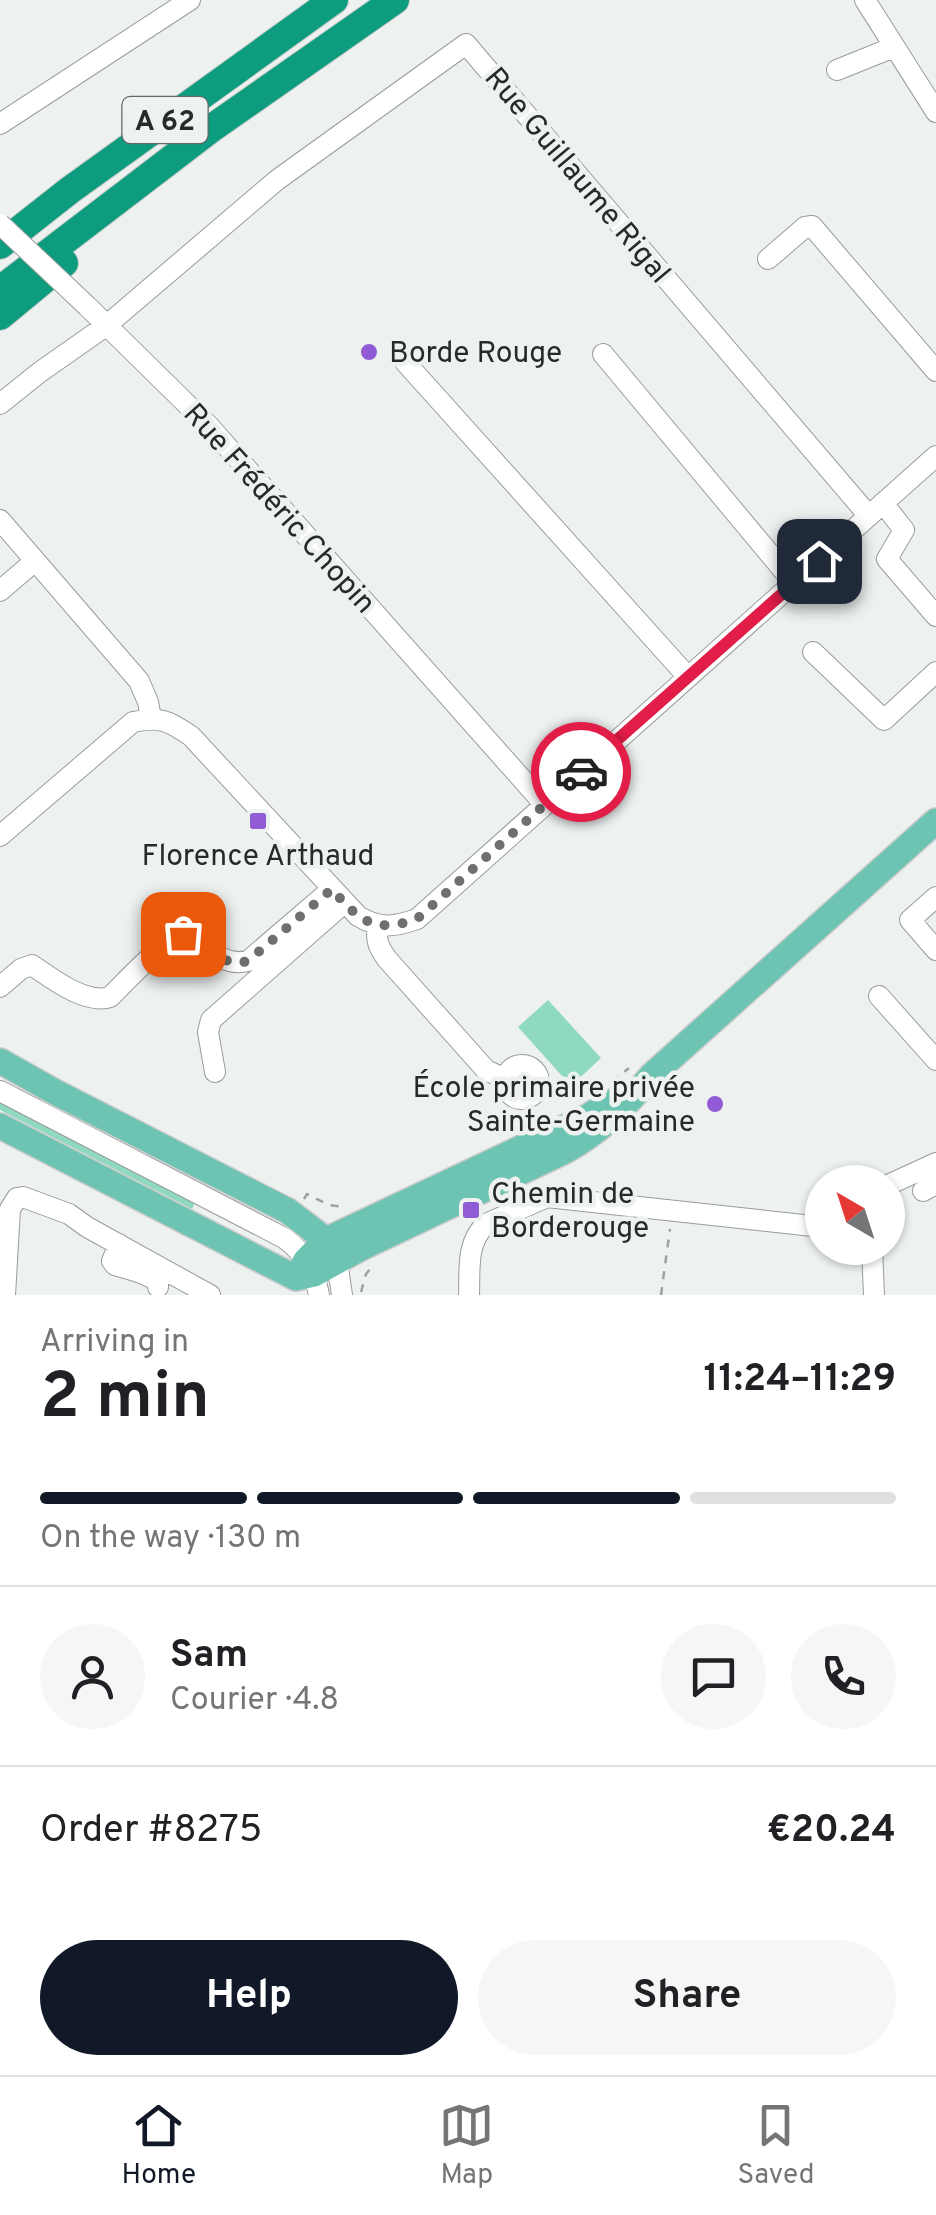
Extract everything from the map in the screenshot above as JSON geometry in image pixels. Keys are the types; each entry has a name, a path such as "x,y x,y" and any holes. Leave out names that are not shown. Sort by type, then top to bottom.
{"highway":[{"name":"A 62","path":"0,245 334,0"},
{"name":"A 62","path":"0,290 212,128 396,0"},
{"path":"0,316 295,70"},
{"path":"0,226 70,190"}],"main road":[{"path":"314,1272 589,1116 652,1075 936,822"},
{"path":"0,1062 288,1211 314,1272"},
{"path":"314,1272 594,1133 624,1109 652,1075"},
{"path":"0,1126 314,1272"}],"street":[{"path":"0,124 190,0"},
{"path":"865,0 936,112"},
{"name":"Rue Guillaume Rigal","path":"107,326 277,180 466,44 876,510"},
{"path":"838,70 894,48"},
{"name":"Rue Frédéric Chopin","path":"0,226 208,425 545,805"},
{"path":"768,259 812,226 936,370"},
{"path":"0,404 107,326"},
{"path":"603,354 794,583"},
{"path":"405,362 688,677"},
{"path":"0,836 133,722 151,718 170,722 191,736 358,916 378,926 397,926 417,919 936,456"},
{"path":"876,510 904,530 888,559 936,616"},
{"path":"0,520 138,681 151,718"},
{"path":"0,591 35,561"},
{"path":"813,652 884,720 936,672"},
{"path":"0,987 21,968 32,965 87,998 100,1000 110,997 170,942 193,933 220,959 237,964 248,961 338,896"},
{"path":"215,1072 208,1032 211,1020 338,896"},
{"path":"936,897 910,920 936,950"},
{"path":"378,926 376,937 387,959 486,1070 505,1079"},
{"path":"879,996 936,1060"},
{"path":"527,1065 537,1072 540,1083 534,1107 510,1094 505,1079 516,1066 527,1065"},
{"path":"0,1091 269,1229 290,1242 314,1272 342,1295"},
{"path":"905,1175 936,1163"},
{"path":"534,1165 547,1197"},
{"path":"508,1178 522,1208"},
{"path":"5,1295 10,1209 17,1198 24,1197 69,1214 210,1295"},
{"path":"470,1295 471,1247 475,1236 486,1224 547,1197 805,1225"},
{"path":"119,1244 113,1256 115,1265 153,1278 158,1287"},
{"path":"873,1265 874,1295"}],"path":[{"path":"303,1201 307,1194 335,1208 347,1207"},
{"path":"661,1295 670,1229"},
{"path":"356,1295 367,1262"}],"green space":[{"path":"548,1000 601,1058 571,1086 518,1027"},
{"path":"0,1101 195,1202 192,1209 0,1110"}],"way so far":[{"path":"183,934 193,933 220,959 237,964 248,961 332,889 358,916 378,926 397,926 417,919 581,772"}],"place":[{"name":"Borde Rouge","path":"369,352"},
{"name":"Florence Arthaud","path":"258,821"},
{"name":"École primaire privée Sainte-Germaine","path":"715,1104"},
{"name":"Chemin de Borderouge","path":"471,1210"}],"route":[{"path":"581,772 819,561"}]}
